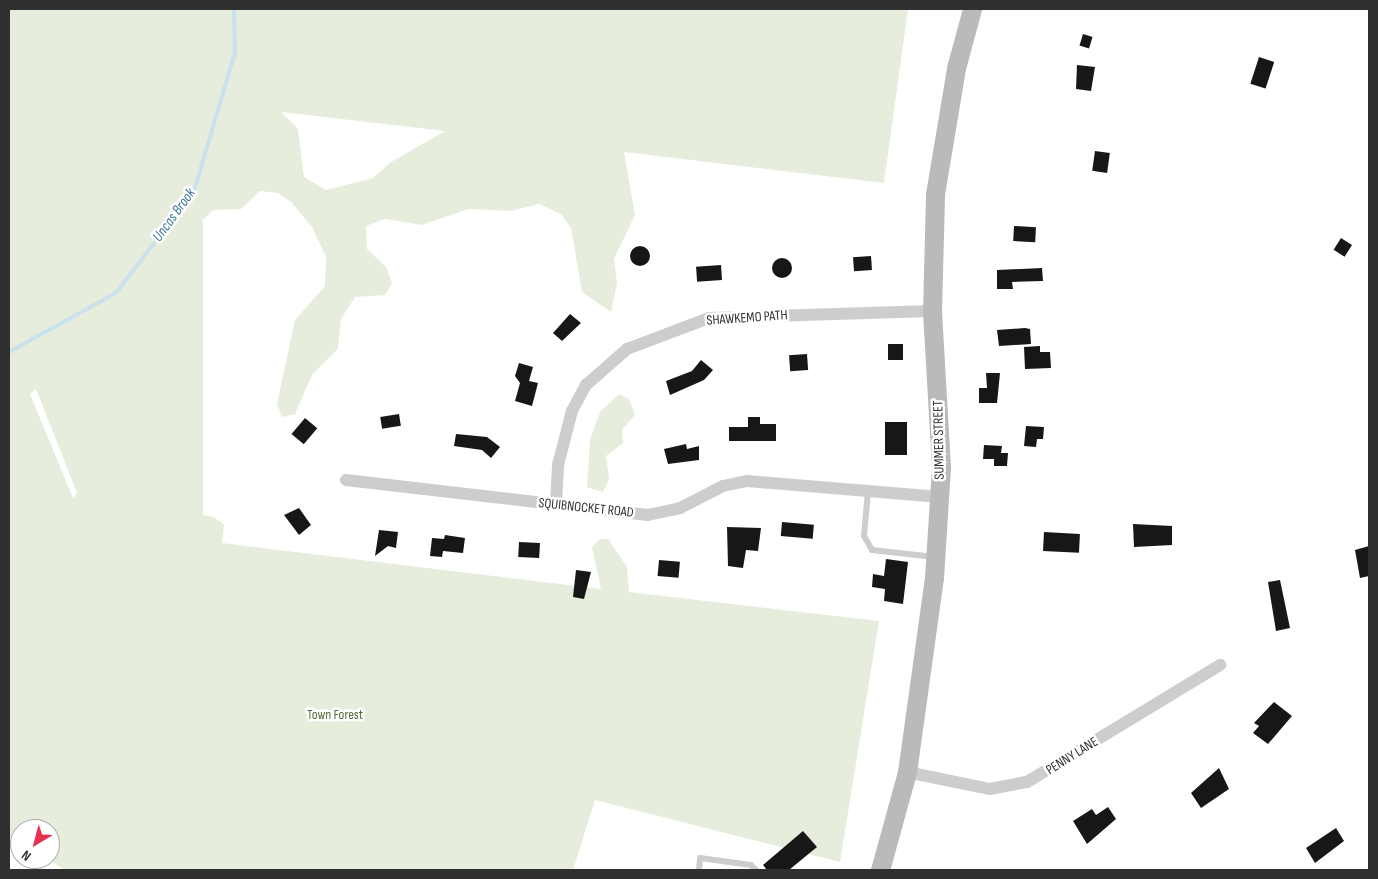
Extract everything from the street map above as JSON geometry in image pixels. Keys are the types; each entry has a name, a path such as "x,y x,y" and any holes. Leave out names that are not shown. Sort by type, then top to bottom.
{"main road":[{"name":"SUMMER STREET","path":"880,870 907,772 936,557 940,497 932,311 936,184 956,68 972,9"}],"street":[{"name":"SHAWKEMO PATH","path":"556,504 558,465 572,411 586,385 627,349 709,318 932,311"},
{"name":"SQUIBNOCKET ROAD","path":"346,480 648,515 680,508 723,486 747,481 940,497"},
{"name":"PENNY LANE","path":"907,772 990,789 1027,782 1220,665"}],"lane":[{"path":"868,490 864,536 872,550 936,557"},
{"path":"699,870 700,858 751,866 756,870"}],"green space":[{"name":"Town Forest","path":"9,9 908,9 884,183 624,152 635,215 614,259 617,283 611,312 582,292 571,228 561,214 539,204 511,211 469,209 422,225 385,219 366,226 367,249 386,267 392,283 385,295 355,297 341,319 338,349 312,375 295,414 282,417 277,404 295,320 325,286 326,257 312,227 291,202 278,193 260,191 241,209 213,210 203,220 203,515 214,517 224,525 222,543 601,589 592,547 600,539 608,539 627,567 629,592 879,621 840,862 595,800 573,870 65,870 60,867 60,819 10,819 10,838","holes":["281,112 445,131 391,162 373,178 326,190 304,177 298,129","36,389 77,493 73,498 30,394"]},
{"path":"619,394 629,399 635,415 622,430 623,443 606,456 609,479 603,492 587,487 590,440 600,412"}],"building":[{"path":"1083,34 1093,37 1089,48 1079,45"},
{"path":"1259,57 1274,62 1266,89 1250,84"},
{"path":"1077,65 1095,67 1091,91 1076,89"},
{"path":"1095,151 1110,153 1107,173 1092,171"},
{"path":"1014,226 1036,227 1035,242 1013,241"},
{"path":"1341,238 1352,245 1345,257 1334,250"},
{"path":"640,246 647,249 650,256 647,263 640,266 633,263 630,256 633,249"},
{"path":"871,256 872,270 854,271 853,257"},
{"path":"782,258 789,261 792,268 789,275 782,278 775,275 772,268 775,261"},
{"path":"721,265 722,280 697,282 696,267"},
{"path":"1042,268 1043,281 1012,282 1013,289 997,289 997,270"},
{"path":"570,314 581,323 562,341 553,333"},
{"path":"1030,329 1031,344 999,346 997,330"},
{"path":"888,344 903,344 903,360 888,360"},
{"path":"1040,346 1040,352 1050,352 1051,368 1025,369 1024,347"},
{"path":"807,354 808,370 790,371 789,355"},
{"path":"701,360 713,370 704,380 670,395 666,381 692,371"},
{"path":"519,363 533,367 529,381 538,383 532,406 515,401 520,383 515,376"},
{"path":"986,373 1000,373 997,403 979,403 979,388 987,388"},
{"path":"399,414 401,426 382,429 380,417"},
{"path":"748,417 760,417 760,424 776,424 776,441 729,441 729,427 748,427"},
{"path":"305,418 317,428 304,444 292,434"},
{"path":"885,422 907,422 907,455 885,455"},
{"path":"1026,426 1044,427 1043,439 1037,439 1036,447 1024,446"},
{"path":"456,434 487,437 500,447 491,458 482,450 454,446"},
{"path":"686,444 687,449 699,446 699,460 668,464 664,449"},
{"path":"984,445 1002,446 1001,453 1008,453 1007,466 994,466 994,459 983,459"},
{"path":"299,508 311,525 299,535 284,515"},
{"path":"782,522 814,525 813,539 781,536"},
{"path":"1133,524 1172,526 1172,545 1134,547"},
{"path":"727,527 761,528 758,551 746,550 743,568 728,566"},
{"path":"379,530 398,532 396,548 388,546 375,556"},
{"path":"1044,532 1080,534 1079,553 1043,551"},
{"path":"445,535 465,538 463,553 443,551 442,557 430,556 432,538 444,539"},
{"path":"519,542 540,543 539,558 518,557"},
{"path":"1369,546 1369,576 1360,578 1355,550"},
{"path":"886,559 908,562 903,604 884,601 885,589 872,587 873,574 884,576"},
{"path":"659,560 680,562 679,578 658,576"},
{"path":"576,570 591,572 584,599 573,597"},
{"path":"1280,580 1290,628 1276,631 1268,582"},
{"path":"1274,702 1292,716 1268,744 1253,733 1259,726 1254,723"},
{"path":"1219,768 1229,789 1201,808 1191,793"},
{"path":"1108,807 1116,819 1087,844 1073,821 1092,809 1096,815"},
{"path":"1336,828 1344,841 1315,863 1306,848"},
{"path":"803,831 817,847 789,870 767,870 763,865"}],"waterway":[{"name":"Uncas Brook","path":"9,352 116,293 194,191 235,53 234,9"}]}
